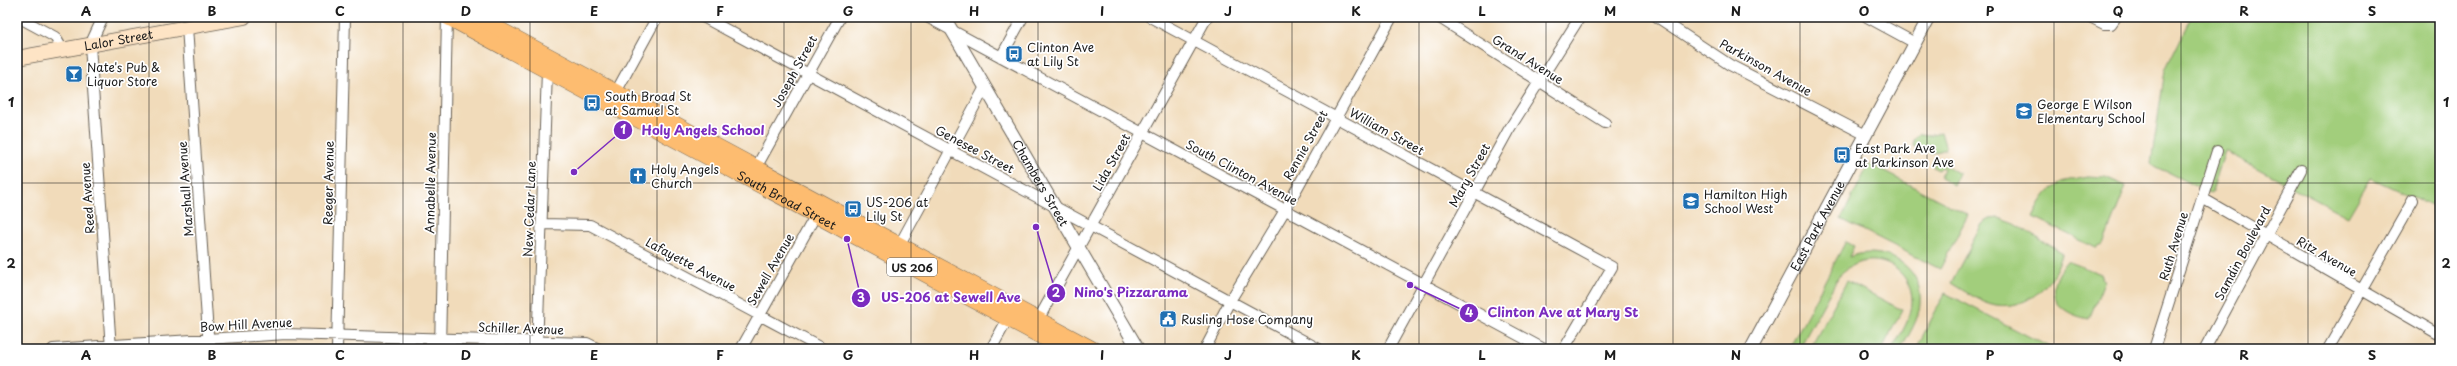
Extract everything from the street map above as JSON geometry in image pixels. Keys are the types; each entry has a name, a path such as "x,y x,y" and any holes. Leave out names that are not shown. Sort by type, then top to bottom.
{"main road":[{"name":"Lalor Street","path":"17,58 187,27 222,19 244,17"},
{"name":"South Broad Street","path":"447,17 749,180 900,244 1011,312 1064,349"},
{"name":"South Broad Street","path":"477,17 756,167 819,209 1011,312 1038,320 1093,349"}],"street":[{"path":"18,17 55,37 63,50"},
{"path":"90,45 103,17"},
{"name":"Reeger Avenue","path":"337,349 345,17"},
{"name":"Annabelle Avenue","path":"440,344 447,17"},
{"path":"616,92 657,17"},
{"name":"Genesee Street","path":"703,17 808,72 1319,349"},
{"name":"Joseph Street","path":"749,180 840,17"},
{"name":"South Clinton Avenue","path":"927,17 1544,349"},
{"name":"Chambers Street","path":"944,17 1080,245 1138,349"},
{"path":"1001,57 1023,17"},
{"name":"William Street","path":"1150,17 1474,194 1612,267 1564,349"},
{"name":"Lida Street","path":"1038,320 1208,17"},
{"name":"Rennie Street","path":"1205,349 1230,301 1285,210 1392,17"},
{"name":"Grand Avenue","path":"1438,17 1605,123"},
{"name":"Mary Street","path":"1388,349 1508,131 1580,17"},
{"name":"Parkinson Avenue","path":"1657,17 1730,65 1866,135"},
{"path":"1867,17 1915,43"},
{"name":"East Park Avenue","path":"1751,349 1929,17"},
{"path":"2090,17 2104,24 2111,24 2116,17"},
{"name":"Marshall Avenue","path":"187,27 208,344"},
{"name":"Reed Avenue","path":"90,45 110,347"},
{"name":"New Cedar Lane","path":"537,345 547,71"},
{"path":"900,244 985,87"},
{"name":"Ruth Avenue","path":"2154,349 2217,151"},
{"name":"Samdin Boulevard","path":"2205,349 2301,170"},
{"name":"Ritz Avenue","path":"2202,198 2440,336"},
{"path":"2328,349 2413,200"},
{"name":"Sewell Avenue","path":"741,349 759,314 819,209"},
{"name":"Lafayette Avenue","path":"542,224 590,226 823,349"},
{"path":"991,349 1011,312"},
{"name":"Bow Hill Avenue","path":"53,349 208,344 286,334 337,336 440,344"},
{"name":"Schiller Avenue","path":"440,344 537,345 587,343 599,349"}],"green space":[{"path":"2191,17 2440,17 2440,210 2371,178 2348,217 2225,151 2211,194 2151,164 2165,70"},
{"path":"1941,132 1946,149 1931,153 1913,146 1914,139 1919,134 1929,135"},
{"path":"1936,161 1959,174 1954,185 1940,177 1944,169 1941,167 1938,170 1933,167"},
{"path":"1869,164 1968,215 1940,269 1841,219"},
{"path":"2087,176 2105,177 2126,186 2103,245 2096,248 2033,217 2043,199 2053,188 2067,181"},
{"path":"1999,218 2015,224 2062,253 2059,264 2047,284 2039,292 2020,303 2008,305 1990,304 1972,296 1951,283 1982,224 1990,219"},
{"path":"1846,241 1854,246 1849,257 1874,253 1898,260 1908,268 1915,278 1919,289 1920,303 1916,321 1901,349 1892,349 1910,314 1912,301 1910,288 1904,277 1895,268 1884,263 1873,261 1861,262 1849,267 1839,276 1799,349 1789,349"},
{"path":"2067,261 2101,274 2104,282 2089,319 2077,316 2067,311 2055,298 2053,290 2055,281 2059,272"},
{"path":"1847,281 1902,310 1882,349 1810,349"},
{"path":"1945,293 2053,349 1916,349"}],"place":[{"name":"Clinton Ave at Lily St","path":"1014,54"},
{"name":"Nate's Pub & Liquor Store","path":"74,74"},
{"name":"South Broad St at Samuel St","path":"592,103"},
{"name":"George E Wilson Elementary School","path":"2024,111"},
{"name":"East Park Ave at Parkinson Ave","path":"1842,155"},
{"name":"Holy Angels School","path":"574,172"},
{"name":"Holy Angels Church","path":"638,176"},
{"name":"Hamilton High School West","path":"1691,201"},
{"name":"US-206 at Lily St","path":"853,209"},
{"name":"Nino's Pizzarama","path":"1036,227"},
{"name":"US-206 at Sewell Ave","path":"847,239"},
{"name":"Clinton Ave at Mary St","path":"1410,285"},
{"name":"Rusling Hose Company","path":"1168,319"}]}
